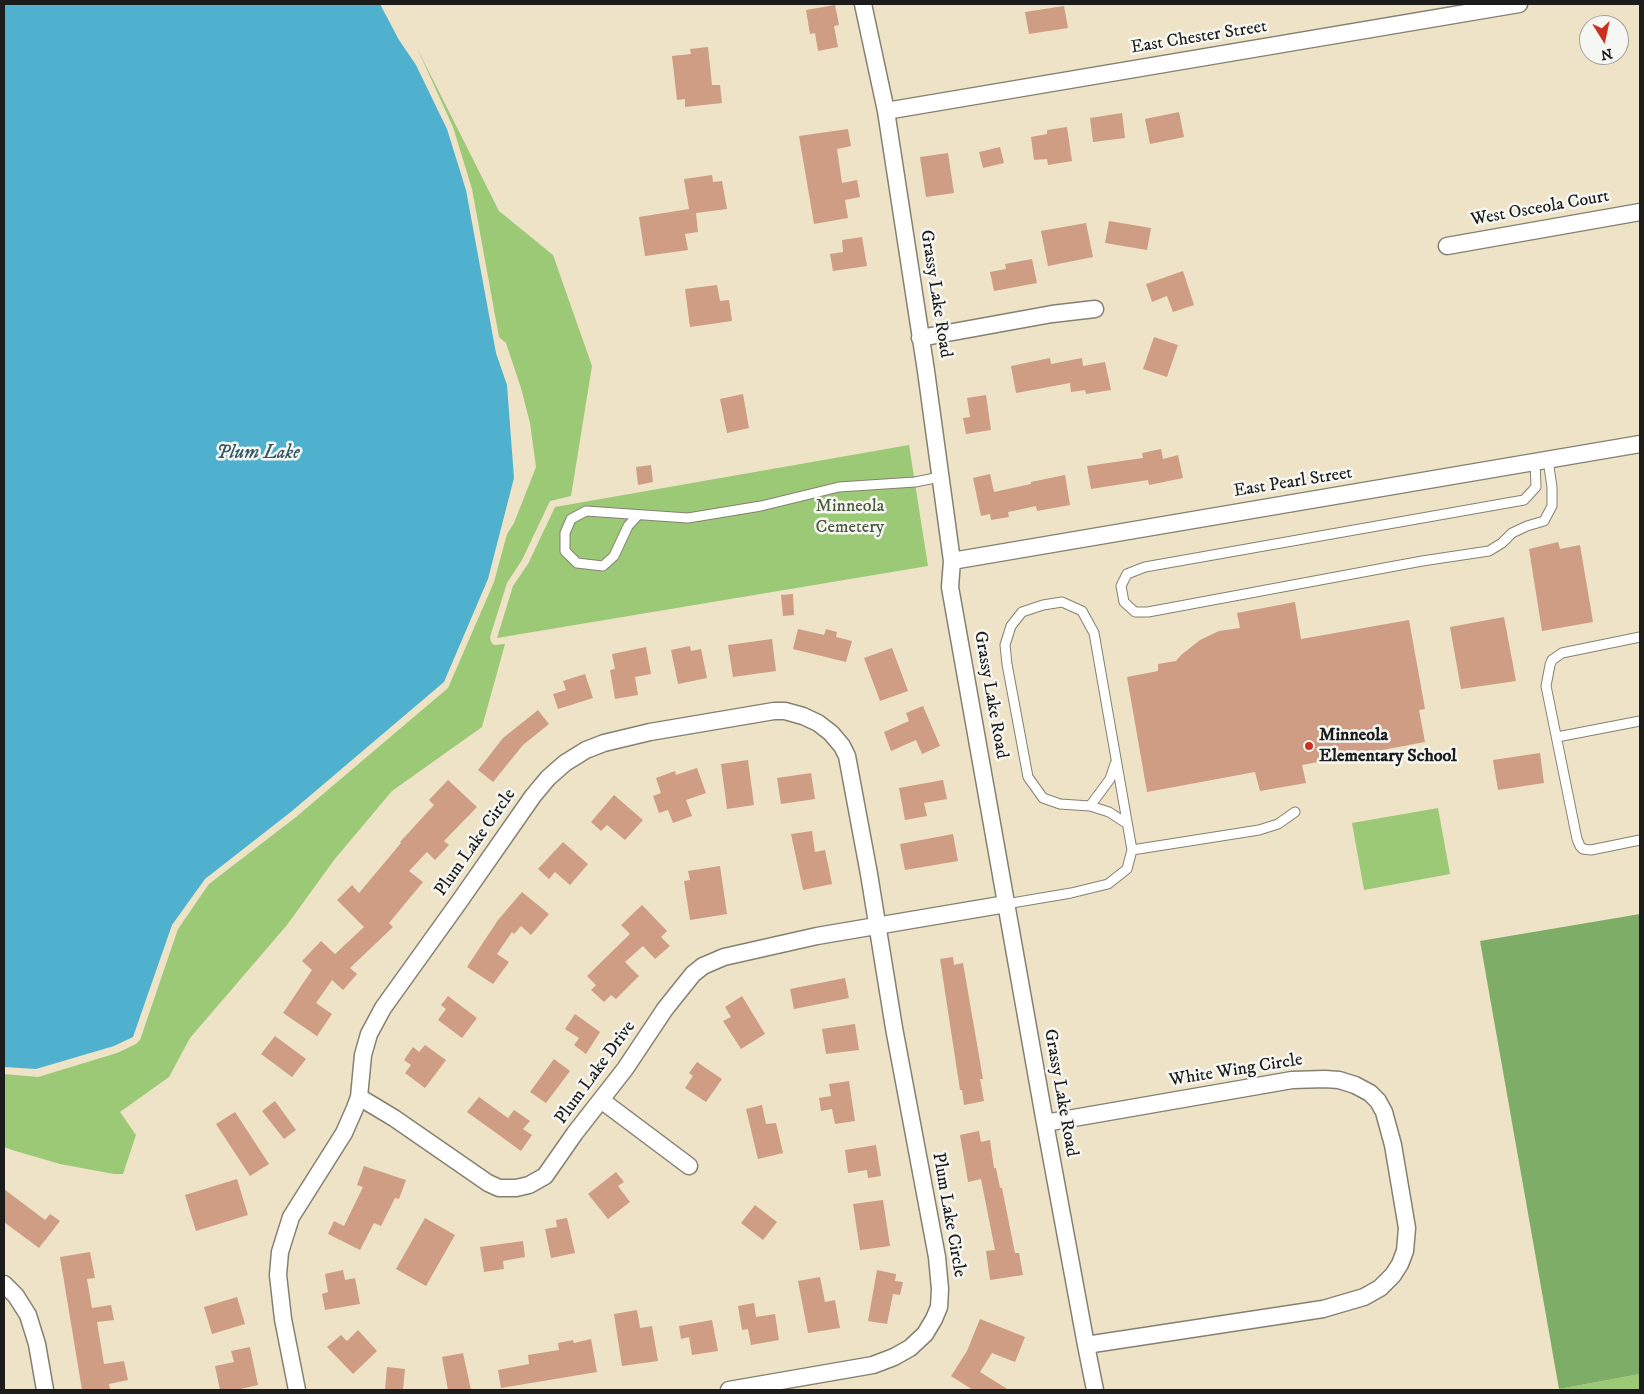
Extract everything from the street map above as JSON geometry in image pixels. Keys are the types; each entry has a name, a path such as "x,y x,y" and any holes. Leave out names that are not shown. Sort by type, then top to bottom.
{"street":[{"name":"Grassy Lake Road","path":"863,4 886,111 926,371 952,561 950,587 1045,1123 1086,1346 1096,1390"},
{"name":"East Chester Street","path":"886,111 1519,4"},
{"name":"West Osceola Court","path":"1447,246 1640,212"},
{"path":"920,338 1095,308"},
{"name":"East Pearl Street","path":"952,561 1640,444"},
{"name":"Plum Lake Circle","path":"297,1390 283,1320 278,1274 280,1252 291,1217 344,1133 359,1097 363,1055 369,1034 383,1008 533,796 548,778 565,764 579,754 604,743 650,732 774,711 785,711 818,723 831,734 842,746 852,775 914,1140 936,1257 940,1289 939,1307 926,1334 910,1348 894,1357 873,1365 729,1390"},
{"path":"878,925 1006,904"},
{"name":"Plum Lake Drive","path":"359,1097 394,1118 488,1184 499,1188 516,1188 529,1185 545,1176 625,1069 665,1009 693,974 703,966 724,956 878,925"},
{"name":"White Wing Circle","path":"1045,1123 1292,1080 1325,1078 1355,1085 1378,1101 1384,1112 1393,1144 1408,1228 1405,1251 1400,1264 1393,1275 1380,1288 1364,1297 1323,1309 1086,1346"},
{"path":"600,1100 689,1166"},
{"path":"4,1284 16,1296 28,1315 37,1344 44,1390"}],"lane":[{"path":"1542,461 1552,487 1552,506 1544,521 1512,533 1502,543 1489,551 1422,561 1148,612 1134,612 1124,602 1121,586 1127,574 1145,567 1524,500 1536,488 1542,461"},
{"path":"638,515 628,526 614,556 603,566 577,563 565,550 565,533 571,519 586,511 688,518 761,506 839,488 915,482 940,477"},
{"path":"1006,904 1071,893 1108,884 1128,869 1132,850 1094,633 1082,610 1062,602 1042,604 1022,612 1011,626 1005,645 1028,778 1042,798 1060,804 1090,806 1109,812 1126,823"},
{"path":"1640,637 1562,653 1552,660 1546,686 1580,846 1583,849 1591,850 1640,840"},
{"path":"1557,737 1640,722"},
{"path":"1090,806 1110,779 1116,763"},
{"path":"1132,850 1259,830 1278,824 1295,812"}],"green space":[{"path":"417,48 499,211 553,255 592,366 571,496 550,501 522,560 507,583 490,637 494,645 505,644 482,727 392,791 334,860 287,925 190,1038 169,1077 120,1112 136,1135 123,1174 60,1164 12,1150 4,1147 4,1074 38,1077 117,1053 136,1044 140,1040 178,929 209,884 296,817 448,688 494,582 507,534 514,523 536,467 530,423 506,343 499,337 472,189 453,127"},
{"name":"Minneola Cemetery","path":"909,445 928,566 497,638 513,586 528,564 555,507"},
{"path":"1438,808 1450,874 1364,890 1352,823"},
{"path":"1640,914 1640,1374 1559,1389 1480,941"},
{"path":"1640,1374 1640,1390 1551,1390 1559,1389"}],"water":[{"name":"Plum Lake","path":"4,4 380,4 399,40 416,65 447,129 466,190 496,353 507,385 514,478 488,579 444,682 292,811 205,879 172,925 133,1037 114,1046 36,1069 4,1067"}],"building":[{"path":"835,5 839,25 834,26 838,47 818,51 815,33 810,34 806,10"},
{"path":"1064,6 1068,28 1029,34 1025,12"},
{"path":"708,47 712,85 720,85 722,103 685,107 685,99 677,100 672,56 691,54 690,49"},
{"path":"1179,112 1184,137 1150,144 1145,119"},
{"path":"1122,113 1125,138 1093,142 1090,118"},
{"path":"1067,127 1072,161 1048,165 1047,159 1034,160 1031,137 1047,134 1047,130"},
{"path":"848,129 851,146 837,149 842,183 857,180 860,197 845,200 848,218 814,224 799,136"},
{"path":"1000,147 1004,163 983,168 979,152"},
{"path":"948,153 954,193 926,197 920,157"},
{"path":"712,175 713,182 722,181 727,209 696,213 698,232 685,234 688,250 645,256 639,217 689,209 684,179"},
{"path":"1109,221 1151,228 1147,250 1105,243"},
{"path":"1086,223 1093,257 1048,266 1041,231"},
{"path":"862,237 867,266 833,271 830,254 843,252 842,240"},
{"path":"1032,259 1037,283 994,291 990,272 1006,269 1005,264"},
{"path":"1183,271 1194,305 1173,312 1167,296 1152,302 1146,284"},
{"path":"717,285 720,301 729,300 732,321 690,327 685,289"},
{"path":"1154,337 1178,345 1167,377 1143,369"},
{"path":"1050,358 1051,364 1082,358 1083,366 1105,362 1111,390 1086,394 1085,390 1071,392 1070,383 1016,393 1011,366"},
{"path":"743,394 749,428 727,433 720,399"},
{"path":"986,395 991,430 966,434 963,418 970,417 967,398"},
{"path":"1161,449 1163,459 1178,455 1183,478 1149,485 1148,480 1091,489 1087,466 1143,458 1142,453"},
{"path":"651,465 653,482 638,485 636,467"},
{"path":"990,474 994,492 1065,475 1070,505 1037,511 1036,506 1008,512 1009,517 991,520 990,514 981,516 973,478"},
{"path":"1558,542 1560,549 1580,545 1593,622 1542,631 1529,549"},
{"path":"793,594 794,615 783,616 781,595"},
{"path":"1295,602 1301,639 1409,620 1425,709 1419,710 1425,742 1302,765 1306,783 1260,791 1255,772 1147,792 1127,677 1158,671 1158,664 1176,661 1200,640 1219,631 1240,628 1237,613"},
{"path":"1504,617 1516,681 1461,689 1450,627"},
{"path":"798,629 824,635 826,629 837,632 836,637 852,641 846,662 793,649"},
{"path":"772,639 776,671 733,677 728,645"},
{"path":"690,646 691,651 701,649 707,678 678,684 671,650"},
{"path":"646,647 651,674 635,677 638,695 615,699 610,670 615,669 612,654"},
{"path":"892,648 908,691 880,701 864,658"},
{"path":"585,674 593,698 558,709 553,694 566,690 563,681"},
{"path":"923,706 940,746 922,754 916,740 891,751 884,732 909,721 906,713"},
{"path":"538,710 549,724 523,745 493,782 478,770 503,738"},
{"path":"1540,753 1544,783 1498,790 1493,760"},
{"path":"748,760 754,805 727,809 721,764"},
{"path":"697,768 706,793 686,800 692,816 673,823 668,810 659,813 653,796 661,793 656,778 675,771 676,775"},
{"path":"811,773 815,799 781,804 777,778"},
{"path":"448,780 477,807 444,841 449,845 435,860 427,852 409,871 423,882 389,923 393,927 350,968 357,974 343,990 332,980 316,1003 332,1014 317,1036 283,1013 312,970 302,961 321,941 335,954 364,927 337,900 352,885 359,893 400,842 434,805 429,800"},
{"path":"943,780 947,799 924,803 927,816 905,820 899,788"},
{"path":"614,795 643,820 625,840 607,825 601,831 591,822"},
{"path":"812,831 815,852 825,850 832,884 803,890 791,834"},
{"path":"953,834 958,861 905,870 900,844"},
{"path":"563,842 588,864 570,885 555,872 549,879 538,869"},
{"path":"720,866 727,914 690,920 684,881 690,880 688,871"},
{"path":"522,892 549,914 531,935 521,926 514,934 512,932 497,954 509,962 493,984 467,967 498,920"},
{"path":"642,905 667,931 661,937 670,946 655,959 643,946 625,962 639,976 616,999 611,995 604,1002 591,990 596,985 587,976 630,934 621,925"},
{"path":"953,957 954,965 963,963 983,1079 980,1079 984,1101 964,1105 962,1090 960,1090 940,959"},
{"path":"845,978 849,998 794,1009 790,989"},
{"path":"448,996 477,1018 462,1038 438,1020 446,1009 441,1005"},
{"path":"742,996 765,1034 741,1049 723,1021 731,1017 725,1007"},
{"path":"575,1014 600,1032 586,1054 574,1045 579,1038 565,1029"},
{"path":"855,1024 859,1050 826,1054 822,1029"},
{"path":"275,1036 306,1059 292,1077 261,1054"},
{"path":"425,1045 446,1060 425,1088 405,1073 411,1065 404,1060 413,1047 419,1052"},
{"path":"554,1059 570,1071 546,1103 530,1092"},
{"path":"697,1062 722,1079 706,1102 685,1088 693,1076 689,1073"},
{"path":"849,1081 855,1121 835,1124 832,1109 821,1111 819,1098 831,1096 829,1084"},
{"path":"479,1097 508,1118 514,1110 530,1121 523,1129 532,1135 521,1151 467,1112"},
{"path":"275,1101 296,1130 284,1139 262,1111"},
{"path":"762,1105 766,1124 776,1123 783,1153 758,1159 746,1109"},
{"path":"235,1112 269,1164 250,1176 216,1124"},
{"path":"979,1131 981,1142 990,1140 994,1168 996,1168 1000,1188 1002,1188 1015,1253 1019,1253 1023,1275 990,1280 986,1251 995,1250 981,1179 968,1182 960,1135"},
{"path":"876,1145 881,1176 868,1178 867,1170 848,1173 845,1150"},
{"path":"364,1166 406,1180 399,1199 395,1198 381,1226 374,1223 360,1250 328,1234 334,1221 344,1226 363,1187 357,1185"},
{"path":"616,1172 624,1182 618,1186 630,1202 608,1219 588,1194"},
{"path":"237,1179 248,1215 196,1231 185,1195"},
{"path":"4,1189 45,1220 50,1214 60,1221 39,1248 4,1222"},
{"path":"883,1200 890,1246 860,1250 853,1204"},
{"path":"755,1205 777,1222 763,1240 741,1223"},
{"path":"425,1218 455,1235 426,1286 396,1269"},
{"path":"567,1218 575,1253 551,1258 545,1229 557,1227 556,1220"},
{"path":"523,1241 525,1257 503,1261 504,1269 484,1272 480,1247"},
{"path":"90,1252 95,1278 87,1279 92,1308 111,1305 114,1320 97,1322 104,1364 124,1361 128,1380 109,1384 110,1390 82,1390 60,1257"},
{"path":"343,1270 345,1280 355,1278 360,1304 325,1310 322,1294 328,1292 325,1274"},
{"path":"877,1270 896,1274 895,1281 903,1282 900,1295 893,1294 887,1324 868,1321"},
{"path":"820,1277 825,1302 835,1300 840,1328 808,1333 798,1281"},
{"path":"237,1297 245,1324 212,1334 204,1307"},
{"path":"754,1303 756,1317 775,1314 779,1340 751,1345 748,1329 742,1330 738,1306"},
{"path":"637,1310 640,1328 652,1326 658,1361 622,1366 614,1314"},
{"path":"980,1319 1025,1337 1015,1362 992,1353 980,1372 1009,1390 973,1390 951,1376 967,1351"},
{"path":"712,1320 718,1351 692,1355 689,1337 681,1339 679,1326"},
{"path":"358,1330 377,1351 353,1374 327,1347 341,1335 347,1341"},
{"path":"591,1339 597,1372 501,1388 498,1370 529,1364 528,1355 559,1350 558,1343 573,1340 574,1343"},
{"path":"250,1347 258,1385 236,1390 220,1390 215,1366 234,1362 231,1351"},
{"path":"463,1353 471,1390 448,1390 442,1357"},
{"path":"387,1367 405,1369 403,1390 385,1390"}],"place":[{"name":"Minneola Elementary School","path":"1309,746"}]}
